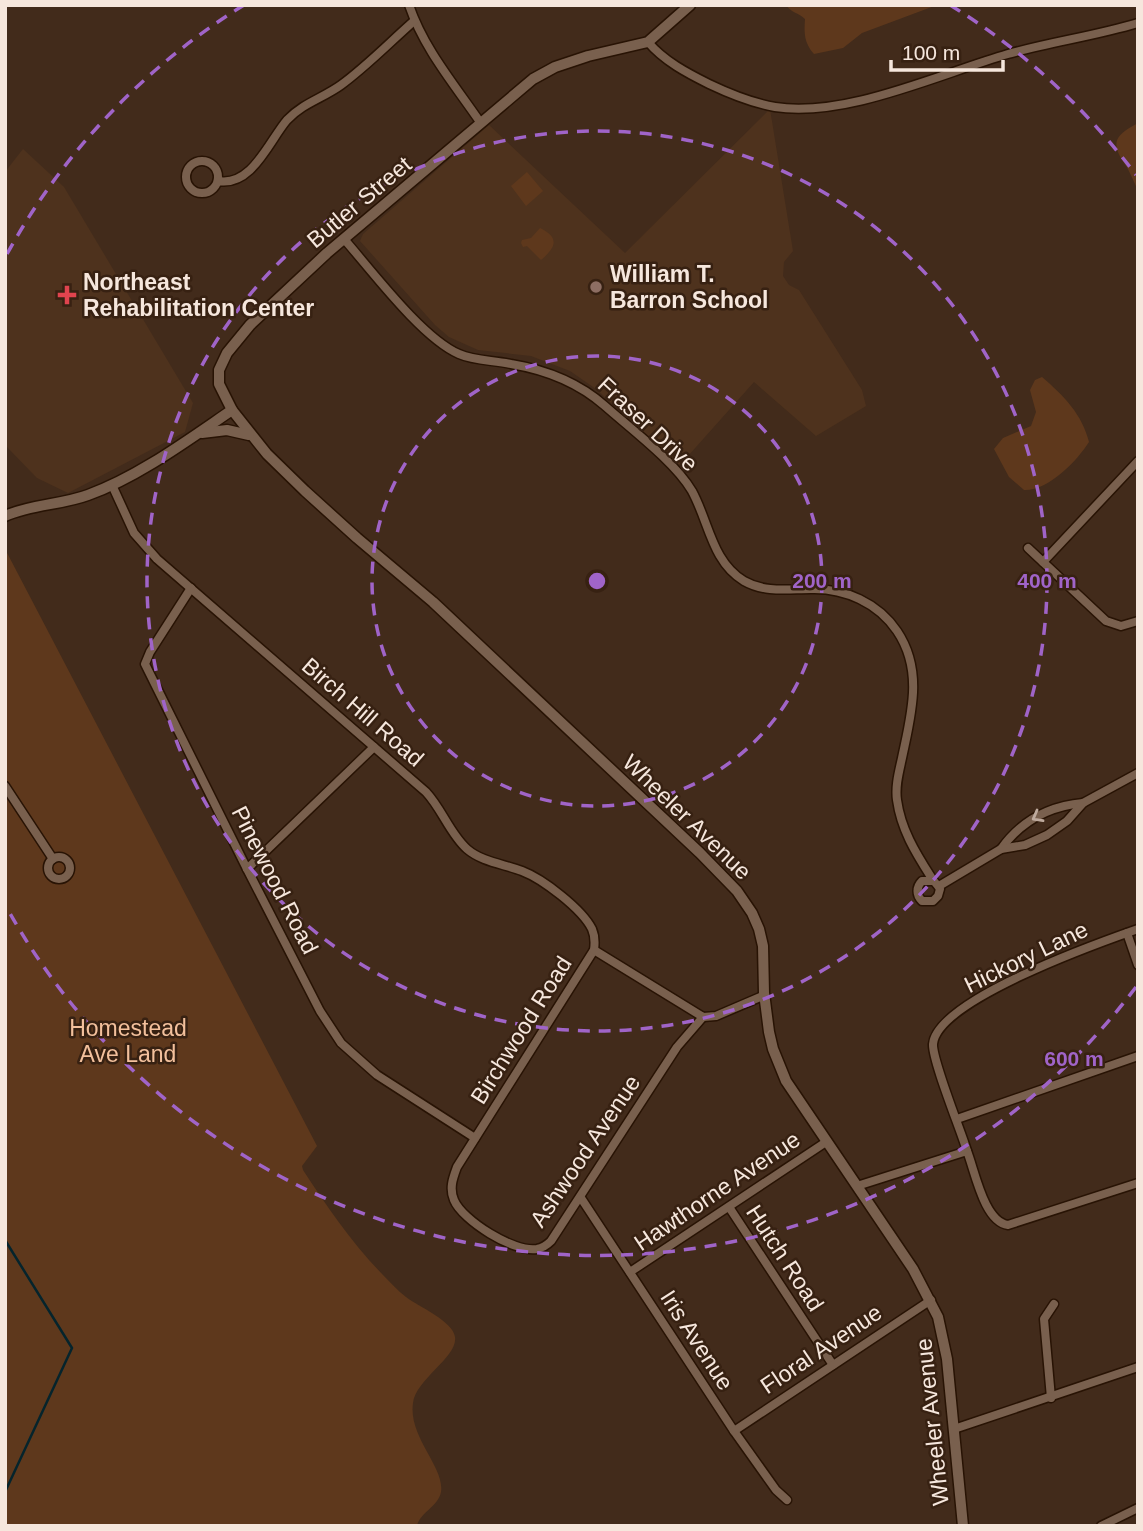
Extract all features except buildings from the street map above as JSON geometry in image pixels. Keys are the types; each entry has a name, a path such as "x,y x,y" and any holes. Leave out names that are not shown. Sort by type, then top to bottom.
{"street":[{"path":"409,5 427,47 480,122"},
{"name":"Butler Street","path":"232,410 219,384 219,370 227,354 276,299 515,92 544,72 606,51 648,42 690,5"},
{"path":"218,181 229,182 245,173 293,114 345,82 414,21"},
{"path":"648,42 659,54 686,71 745,100 778,107 814,107 865,99 1009,54 1138,23"},
{"path":"204,161 216,168 218,181 212,190 198,193 189,187 186,173 195,163 204,161"},
{"name":"Fraser Drive","path":"344,239 426,331 440,343 463,355 526,367 559,377 575,384 604,405 681,477 692,492 719,556 730,570 744,581 769,590 813,589 841,592 872,605 891,623 908,653 914,688 898,777 898,809 905,831 936,883 1002,849"},
{"path":"5,516 23,509 76,499 112,485 232,410"},
{"name":"Wheeler Avenue","path":"232,410 249,435 276,464 356,538 433,601 731,884 748,905 763,946 769,1032 786,1081 913,1269 930,1300 945,1342 963,1526"},
{"path":"198,433 227,430 249,435"},
{"path":"1043,562 1138,461"},
{"name":"Birch Hill Road","path":"112,485 139,540 157,559 433,800 468,850 484,859 526,872 553,889 579,912 593,930 594,950"},
{"path":"1028,548 1107,621 1121,626 1138,621"},
{"name":"Pinewood Road","path":"191,588 145,664 320,1011 341,1043 377,1075 475,1138"},
{"path":"247,869 374,747"},
{"path":"1002,849 1017,831 1037,817 1059,807 1083,803 1138,773"},
{"path":"5,786 53,859"},
{"path":"1002,849 1025,845 1048,835 1067,821 1083,803"},
{"name":"Hickory Lane","path":"1138,929 1034,970 970,1004 943,1024 935,1036 933,1049 989,1212 995,1220 1003,1225 1019,1223 1138,1183"},
{"path":"1127,933 1138,965"},
{"name":"Birchwood Road","path":"451,1191 457,1167 594,950 703,1017"},
{"path":"703,1017 716,1016 765,995"},
{"name":"Ashwood Avenue","path":"451,1191 458,1208 498,1239 527,1249 544,1246 551,1241 581,1198 677,1047 703,1017"},
{"path":"957,1119 1138,1056"},
{"name":"Hawthorne Avenue","path":"630,1272 826,1142"},
{"path":"856,1186 968,1150"},
{"name":"Iris Avenue","path":"581,1198 734,1430 776,1490 787,1500"},
{"name":"Hutch Road","path":"729,1207 833,1365"},
{"name":"Floral Avenue","path":"734,1430 930,1300"},
{"path":"1051,1398 1044,1319 1046,1312 1054,1304"},
{"path":"954,1429 1138,1367"},
{"path":"1101,1526 1113,1523 1138,1508"}],"shaded area":[{"name":"William T. Barron School","path":"770,109 793,251 784,262 783,276 789,285 799,290 862,390 866,406 816,436 754,382 680,465 596,389 570,371 531,356 478,350 449,337 435,325 360,241 363,234 489,125 625,253"},
{"name":"Northeast Rehabilitation Center","path":"23,149 64,187 193,403 185,432 68,493 37,478 5,445 5,172"}],"green space":[{"path":"786,5 937,5 862,33 843,48 814,54 805,38 805,19"},
{"path":"1138,123 1138,190 1116,144 1120,135"},
{"path":"527,172 543,191 526,206 511,186"},
{"path":"540,228 551,235 554,243 541,260 521,243 522,240 531,238"},
{"path":"1042,377 1071,406 1082,423 1089,442 1061,474 1043,486 1024,490 1009,477 994,449 1003,438 1031,426 1036,412 1030,390 1035,380"},
{"name":"Homestead Ave Land","path":"5,549 317,1146 302,1166 303,1170 371,1263 403,1295 442,1320 453,1331 454,1345 421,1385 413,1403 416,1428 441,1482 439,1497 417,1526 5,1526"}],"waterway":[{"path":"5,1240 72,1348 5,1492"}],"place":[{"name":"William T. Barron School","path":"596,287"},
{"name":"Northeast Rehabilitation Center","path":"67,295"}]}
